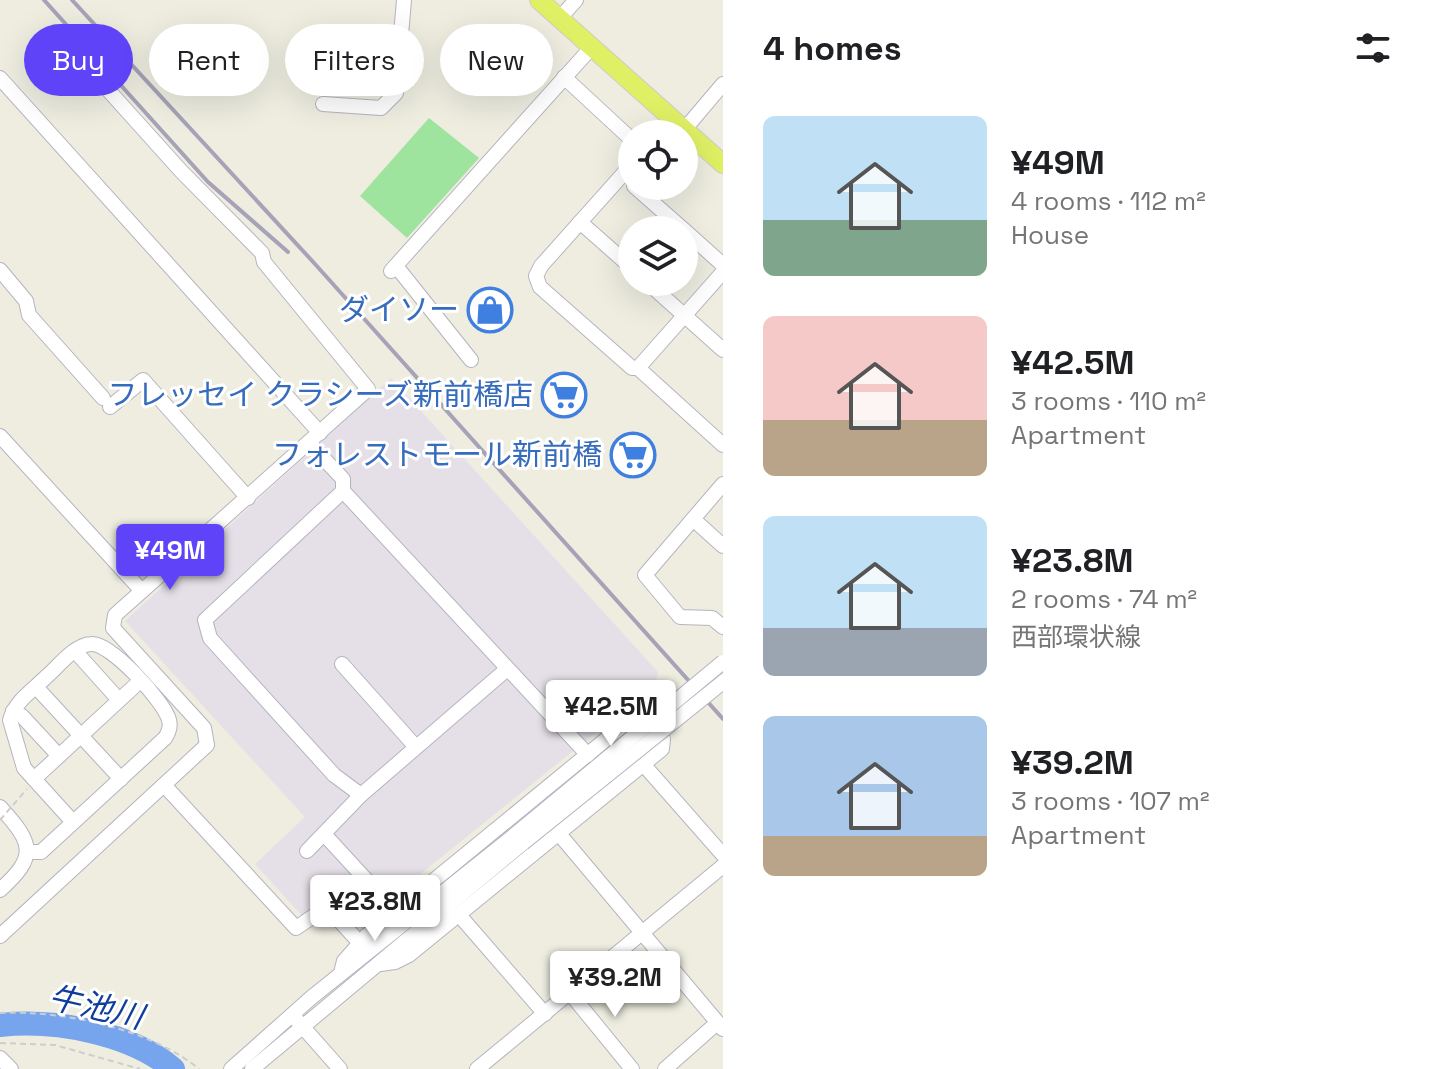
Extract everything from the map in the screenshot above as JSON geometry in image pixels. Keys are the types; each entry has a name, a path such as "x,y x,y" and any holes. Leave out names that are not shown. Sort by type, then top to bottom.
{"main road":[{"path":"539,0 664,120"},
{"path":"698,146 723,164"}],"street":[{"path":"323,104 381,108 396,93 404,0"},
{"path":"559,19 576,0"},
{"path":"471,360 394,268 591,48"},
{"path":"564,77 618,127"},
{"path":"0,78 314,438 343,479 343,491 588,755"},
{"path":"681,120 723,84"},
{"path":"0,936 205,748 209,739 204,728 113,628 115,615 368,389 264,262 262,253 181,171 114,96"},
{"path":"618,188 580,222 541,266 538,283 723,445"},
{"path":"653,200 670,216"},
{"path":"580,222 618,256"},
{"path":"698,243 723,265"},
{"path":"0,270 26,301 29,315 106,402 143,380 248,498"},
{"path":"638,368 723,272"},
{"path":"663,296 723,350"},
{"path":"0,436 142,591"},
{"path":"723,484 718,501 693,519 648,569 646,578 680,617 712,618 723,627"},
{"path":"343,491 205,620 205,626 210,638 334,775 361,795"},
{"path":"693,519 723,546"},
{"path":"27,852 41,852 165,738 170,728 165,711 105,646 87,644 75,651 13,711 10,723 30,784 73,822"},
{"path":"75,651 119,700"},
{"path":"231,1069 296,1020 380,964 723,662"},
{"path":"342,664 415,746"},
{"path":"307,851 361,795 507,669"},
{"path":"30,784 140,681"},
{"path":"252,1069 341,973 723,682"},
{"path":"36,687 121,779"},
{"path":"13,711 22,716 59,756"},
{"path":"341,973 344,961 359,942 640,714 665,742 662,749 460,916 403,959 380,964"},
{"path":"643,764 723,855"},
{"path":"164,785 296,928 327,907 359,942"},
{"path":"0,807 25,836 27,852 19,873 0,890"},
{"path":"324,834 369,883"},
{"path":"560,835 720,1026 665,1069"},
{"path":"481,1068 723,866"},
{"path":"460,916 545,1014"},
{"path":"570,993 632,1069"},
{"path":"296,1020 340,1069"},
{"path":"0,1058 11,1069"}],"path":[{"path":"0,820 30,784"},
{"path":"0,1013 55,1016 143,1036 179,1053 199,1069"},
{"path":"0,1043 55,1045 140,1069"}],"shaded area":[{"path":"391,378 658,672 656,684 355,927 331,899 305,919 255,864 305,817 125,621"}],"green space":[{"path":"429,118 479,158 407,238 360,196"}],"waterway":[{"name":"牛池川","path":"0,1025 44,1024 91,1031 136,1046 173,1069"}],"railway":[{"path":"44,0 208,182 288,252"},
{"path":"72,0 315,264 723,719"}],"place":[{"name":"ダイソー","path":"490,310"},
{"name":"フレッセイ クラシーズ新前橋店","path":"564,395"},
{"name":"フォレストモール新前橋","path":"633,455"}]}
